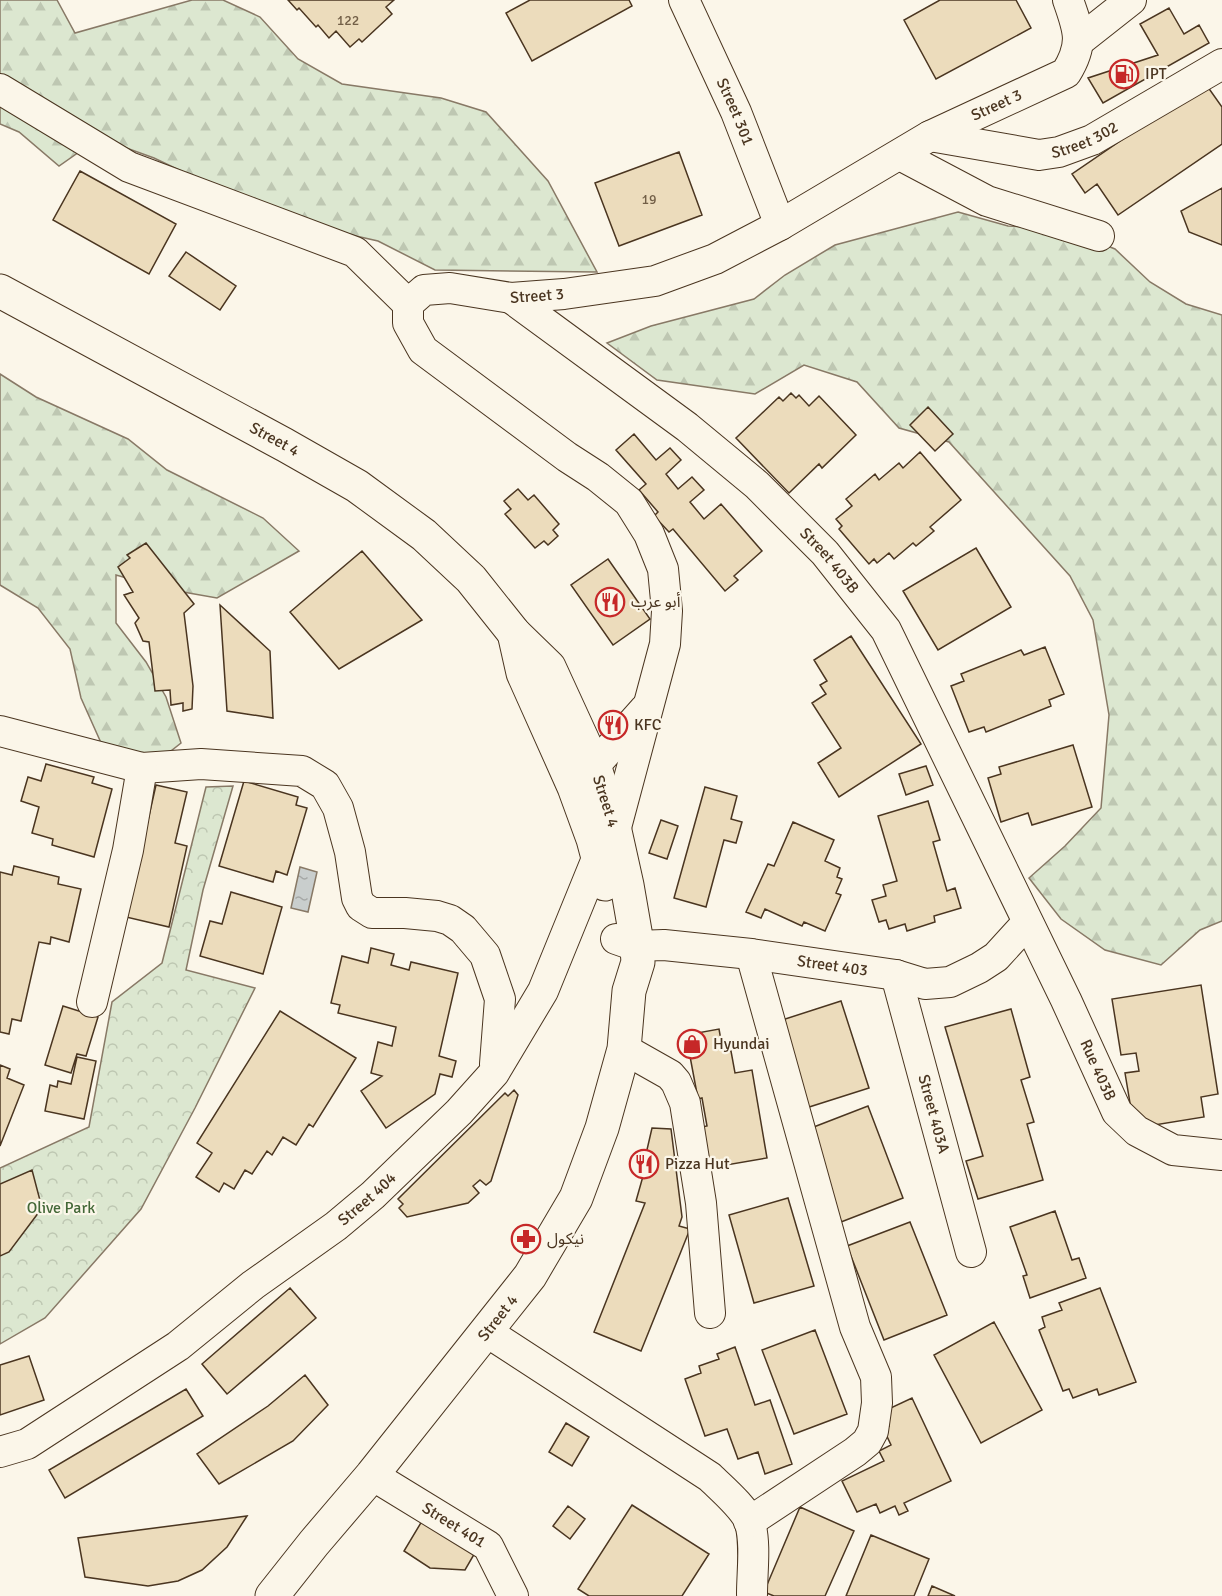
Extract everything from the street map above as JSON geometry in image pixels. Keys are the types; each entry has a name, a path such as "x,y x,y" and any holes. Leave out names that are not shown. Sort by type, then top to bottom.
{"main road":[{"name":"Street 4","path":"0,291 357,486 424,535 471,579 514,633 549,667 606,843 627,885 626,942 638,962 629,991 624,1049 602,1128 576,1198 530,1276 372,1475 272,1596"}],"street":[{"name":"Street 301","path":"684,0 736,112 780,225"},
{"path":"1068,0 1076,21 1079,41 1131,0"},
{"name":"Street 3","path":"408,304 424,290 450,288 511,298 564,294 655,281 715,259 780,225 930,136 1066,73 1076,58 1079,41"},
{"name":"Street 302","path":"930,136 1039,155 1059,152 1092,140 1222,64"},
{"path":"0,89 129,167 355,252 408,304 408,323 423,350 629,502 649,534 663,569 667,611 665,644 606,843"},
{"path":"900,155 987,201 1099,236"},
{"name":"Street 403B","path":"511,298 687,427 757,485 825,553 886,630 1027,923"},
{"path":"584,776 647,707"},
{"path":"0,731 142,768 201,764 302,771 325,785 338,808 350,852 357,898 361,906 372,913 405,913 437,916 450,920 463,928 485,955 500,999 494,1073"},
{"path":"92,1002 128,850 142,768"},
{"name":"Street 404","path":"0,1452 27,1444 178,1346 253,1285 336,1227 373,1195 459,1112 494,1073 543,991 606,843"},
{"name":"Street 403","path":"626,942 751,954 896,975 925,984 950,982 979,968 996,957 1027,923"},
{"name":"Rue 403B","path":"1027,923 1066,1000 1117,1112 1137,1131 1173,1150 1222,1157"},
{"path":"750,1522 867,1442 873,1431 877,1403 876,1377 855,1327 751,954"},
{"name":"Street 403A","path":"896,975 971,1252"},
{"path":"624,1049 670,1075 676,1082 684,1103 701,1203 711,1313"},
{"path":"487,1332 710,1477 737,1504 750,1522 752,1594"},
{"name":"Street 401","path":"372,1475 488,1546 513,1596"}],"green space":[{"path":"0,0 57,0 75,33 192,0 223,0 260,17 298,59 342,84 441,98 486,112 548,181 597,272 435,270 378,241 325,229 200,180 154,158 99,138 59,166 19,132 0,124"},
{"path":"958,212 1008,226 1065,229 1115,249 1150,282 1186,304 1222,315 1222,921 1200,930 1161,965 1105,950 1061,919 1029,878 1065,846 1101,808 1109,715 1093,620 1070,576 949,442 899,428 857,382 804,365 755,394 657,380 607,343 651,326 754,299 785,275 835,245"},
{"path":"0,374 36,397 128,439 167,470 263,518 299,551 217,598 166,589 116,575 116,623 146,662 166,697 181,743 143,773 102,745 81,698 70,649 38,608 0,585"},
{"name":"Olive Park","path":"233,786 203,890 186,970 255,988 141,1209 45,1318 0,1344 0,1168 89,1127 112,1002 162,963 206,787"}],"water":[{"path":"300,867 317,872 308,912 291,908"}],"building":[{"path":"288,0 394,0 386,7 392,14 362,42 359,39 350,47 336,31 329,38 318,25 316,27 299,8 297,10"},
{"path":"530,0 629,0 632,6 532,61 506,13"},
{"path":"940,0 1016,0 1031,28 936,79 904,20"},
{"path":"1169,8 1184,34 1199,25 1209,43 1103,103 1088,78 1158,55 1140,24"},
{"path":"1205,83 1222,107 1222,144 1118,215 1097,184 1085,193 1072,174"},
{"path":"679,152 702,215 619,246 595,183"},
{"path":"80,171 176,224 149,274 53,220"},
{"path":"1222,188 1222,245 1189,232 1181,211"},
{"path":"186,252 236,286 220,310 169,276"},
{"path":"791,393 796,398 799,395 809,406 819,396 856,435 822,468 819,464 789,493 736,438 779,397 783,401"},
{"path":"928,407 953,434 935,451 910,425"},
{"path":"634,434 656,460 670,448 681,460 666,474 678,489 692,477 704,490 690,502 704,519 721,504 762,551 734,576 738,580 725,591 673,529 669,532 654,516 658,512 639,490 646,484 616,450"},
{"path":"920,452 961,500 930,527 934,531 916,546 913,543 894,559 889,553 877,563 874,559 869,564 839,529 842,526 836,519 852,506 846,499 875,474 879,480 899,463 903,468"},
{"path":"518,489 528,500 534,495 559,524 553,530 558,536 548,545 544,541 535,548 505,514 511,509 504,501"},
{"path":"146,543 194,604 184,613 193,686 192,709 183,711 183,703 171,705 170,690 155,691 149,642 143,641 135,623 139,618 124,595 133,592 118,567 130,558 127,555"},
{"path":"976,548 1011,607 938,650 903,591"},
{"path":"362,551 422,620 339,669 290,612"},
{"name":"أبو عرب","path":"608,559 650,619 613,645 571,585"},
{"path":"220,605 270,651 273,718 227,711"},
{"path":"851,636 921,744 839,797 818,763 841,748 812,703 826,694 820,685 827,681 814,660"},
{"path":"1045,647 1064,694 1049,700 1051,706 986,732 984,727 969,732 951,686 964,681 961,674 1021,650 1024,655"},
{"path":"1073,745 1092,807 1032,825 1028,813 1001,822 988,778 1001,774 999,767"},
{"path":"46,764 94,777 92,783 112,789 94,857 52,845 53,839 32,833 39,807 21,801 28,777 41,781"},
{"path":"926,766 933,785 906,795 899,774"},
{"path":"244,781 298,797 296,805 307,808 287,875 276,871 273,882 219,866"},
{"path":"156,785 187,792 175,843 187,846 169,927 126,917"},
{"path":"705,787 737,796 731,819 742,822 736,843 724,840 706,907 674,898"},
{"path":"928,801 940,840 933,842 947,891 955,888 961,908 934,916 935,922 907,931 905,924 889,929 886,920 879,922 872,900 886,896 883,885 897,881 878,816"},
{"path":"661,820 678,826 667,859 649,853"},
{"path":"793,822 834,840 825,861 840,868 837,877 842,879 836,893 841,895 825,931 804,922 802,926 765,909 761,918 746,912 768,864 774,866"},
{"path":"14,866 59,877 58,884 81,889 69,942 51,937 50,944 39,942 21,1021 12,1019 9,1034 0,1032 0,872 12,875"},
{"path":"231,892 282,907 263,974 200,956 210,921 222,924"},
{"path":"371,948 394,954 391,965 409,970 411,962 458,973 439,1056 456,1061 452,1077 440,1074 435,1094 386,1128 361,1091 382,1076 371,1073 378,1042 392,1046 396,1027 338,1013 340,1005 331,1003 342,956 368,963"},
{"path":"1201,985 1218,1094 1201,1097 1204,1117 1142,1127 1133,1121 1125,1073 1139,1071 1136,1053 1121,1055 1112,999"},
{"path":"841,1001 869,1088 806,1108 779,1021"},
{"path":"63,1006 98,1017 86,1056 77,1054 71,1073 45,1065"},
{"path":"1011,1009 1030,1077 1021,1080 1034,1122 1027,1124 1043,1180 978,1199 966,1161 983,1156 945,1027"},
{"path":"280,1011 356,1058 313,1127 309,1124 296,1145 283,1137 272,1155 267,1151 252,1174 245,1170 234,1189 224,1183 219,1192 196,1177 212,1153 197,1143"},
{"path":"719,1029 723,1052 731,1051 735,1073 752,1070 767,1158 709,1168 702,1127 707,1126 702,1098 698,1099 686,1035"},
{"path":"77,1057 96,1061 84,1119 45,1111 50,1085 57,1087 58,1081 71,1084"},
{"path":"0,1065 10,1069 7,1078 24,1085 0,1146"},
{"path":"514,1090 518,1095 491,1181 486,1185 480,1180 473,1186 479,1193 468,1203 407,1217 399,1208 403,1204 398,1199 505,1093 508,1096"},
{"path":"868,1106 903,1198 841,1222 806,1130"},
{"path":"652,1128 671,1129 682,1217 679,1226 690,1229 641,1351 594,1332 645,1203 636,1201 649,1155 646,1154"},
{"path":"32,1170 42,1208 9,1252 0,1256 0,1184"},
{"path":"788,1198 814,1286 754,1303 729,1215"},
{"path":"1055,1211 1072,1260 1079,1258 1086,1278 1030,1298 1023,1276 1027,1275 1010,1227"},
{"path":"910,1222 947,1315 884,1340 847,1246"},
{"path":"290,1288 316,1318 227,1394 202,1364"},
{"path":"1100,1288 1136,1382 1099,1395 1097,1389 1073,1398 1069,1389 1063,1391 1039,1330 1045,1327 1042,1317 1062,1310 1059,1303"},
{"path":"994,1322 1042,1410 981,1443 934,1355"},
{"path":"815,1330 847,1414 794,1434 762,1350"},
{"path":"735,1347 755,1405 770,1400 792,1464 765,1474 758,1452 738,1459 727,1429 705,1436 685,1379 701,1373 699,1366 719,1359 717,1354"},
{"path":"29,1356 44,1400 0,1415 0,1365"},
{"path":"305,1375 328,1405 293,1441 219,1484 197,1454 268,1406"},
{"path":"186,1389 203,1416 65,1498 49,1470"},
{"path":"912,1398 951,1481 904,1503 908,1511 899,1515 895,1506 880,1513 876,1504 857,1512 842,1481 884,1461 879,1451 891,1445 883,1428 889,1426 882,1412"},
{"path":"566,1423 589,1437 572,1466 549,1452"},
{"path":"632,1505 709,1554 682,1596 589,1596 578,1589"},
{"path":"568,1506 585,1519 570,1539 553,1526"},
{"path":"800,1507 854,1531 825,1596 774,1596 764,1592"},
{"path":"247,1516 227,1547 202,1570 178,1581 148,1586 85,1577 78,1538"},
{"path":"422,1521 476,1551 465,1570 430,1568 404,1551"},
{"path":"871,1535 929,1559 914,1596 846,1596"},
{"path":"932,1586 955,1596 928,1596"}],"place":[{"name":"IPT","path":"1124,74"},
{"name":"أبو عرب","path":"610,602"},
{"name":"KFC","path":"613,725"},
{"name":"Hyundai","path":"692,1044"},
{"name":"Pizza Hut","path":"644,1164"},
{"name":"نيكول","path":"526,1239"}]}
